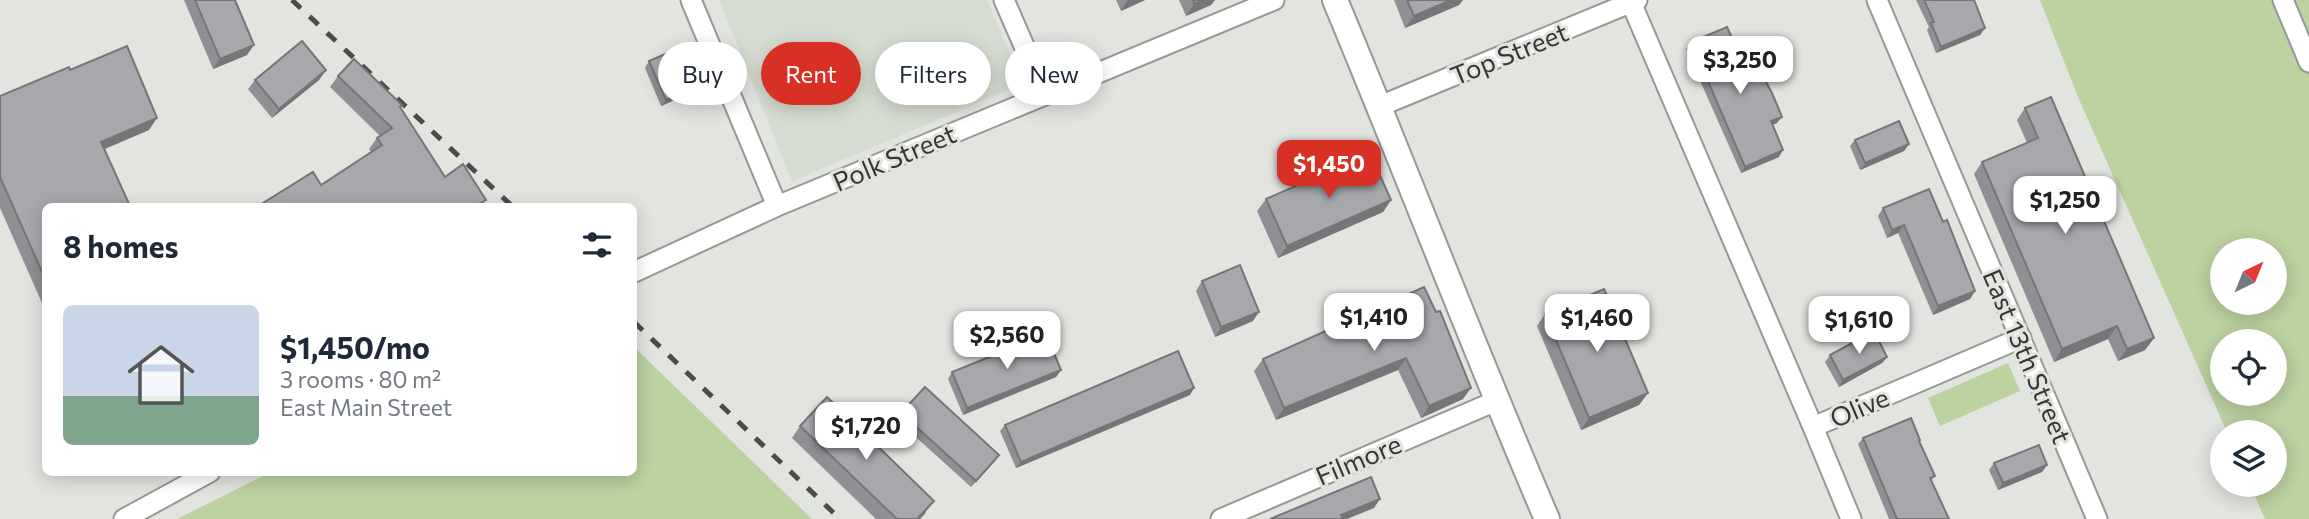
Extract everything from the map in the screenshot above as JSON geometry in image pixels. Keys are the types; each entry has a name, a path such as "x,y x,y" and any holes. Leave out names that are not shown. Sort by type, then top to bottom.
{"main road":[{"path":"1335,0 1380,106 1496,401 1547,519"}],"street":[{"path":"691,0 777,206"},
{"path":"1004,0 1022,42"},
{"name":"Polk Street","path":"1103,70 1275,0"},
{"name":"East 13th Street","path":"1877,0 2097,519"},
{"path":"2283,0 2309,62"},
{"path":"1633,1 1851,519"},
{"name":"Top Street","path":"1380,106 1633,1"},
{"name":"Polk Street","path":"637,271 777,206 1019,105"},
{"name":"Olive","path":"1814,427 2021,338"},
{"name":"Filmore","path":"1220,519 1496,401"},
{"path":"124,519 203,476"}],"shaded area":[{"path":"719,0 987,0 1005,42 1005,92 991,97 991,42 875,42 875,105 973,105 792,181 761,105 861,105 861,42 761,42 761,104 747,69 747,42 736,42"}],"green space":[{"path":"2040,0 2309,0 2309,519 2265,519 2255,497 2287,497 2287,420 2222,420 2215,406 2287,406 2287,329 2210,329 2210,394 2078,97"},
{"path":"637,350 812,519 177,519 263,476 637,476"},
{"path":"2008,363 2020,391 1940,426 1928,398"}],"building":[{"path":"195,0 235,0 254,45 220,59"},
{"path":"1407,0 1451,0 1414,16"},
{"path":"1924,0 1974,0 1985,28 1941,47"},
{"path":"1727,27 1742,61 1752,56 1782,117 1771,121 1783,150 1745,167 1691,42"},
{"path":"302,41 326,70 279,109 255,80"},
{"path":"127,46 157,118 101,142 129,203 42,203 42,272 0,177 0,96 69,67 70,70"},
{"path":"658,57 658,82 649,61"},
{"path":"354,59 402,105 400,107 445,177 463,164 486,200 481,203 263,203 313,172 321,185 382,145 377,138 392,128 338,76"},
{"path":"2051,97 2154,338 2127,349 2117,326 2062,349 1982,162 2038,138 2025,108"},
{"path":"1899,121 1909,144 1865,163 1855,140"},
{"path":"1370,153 1391,200 1287,246 1266,199"},
{"path":"1929,189 1943,222 1947,220 1975,291 1938,306 1904,225 1892,230 1883,208"},
{"path":"1240,265 1259,312 1221,327 1202,281"},
{"path":"1424,287 1436,312 1440,311 1471,388 1429,406 1406,358 1284,408 1263,359"},
{"path":"1604,289 1648,393 1589,418 1545,314"},
{"path":"1874,331 1887,357 1843,380 1830,355"},
{"path":"1046,334 1061,370 967,408 952,372"},
{"path":"1178,351 1194,388 1021,462 1005,425"},
{"path":"925,387 999,455 976,481 901,413"},
{"path":"827,397 934,501 917,519 897,519 800,426"},
{"path":"1911,418 1935,476 1930,478 1949,519 1897,519 1863,438"},
{"path":"2039,445 2047,465 2003,483 1994,463"},
{"path":"1371,477 1380,499 1341,515 1343,519 1270,519"}],"railway":[{"path":"292,0 509,203"},
{"path":"637,325 840,519"}]}
